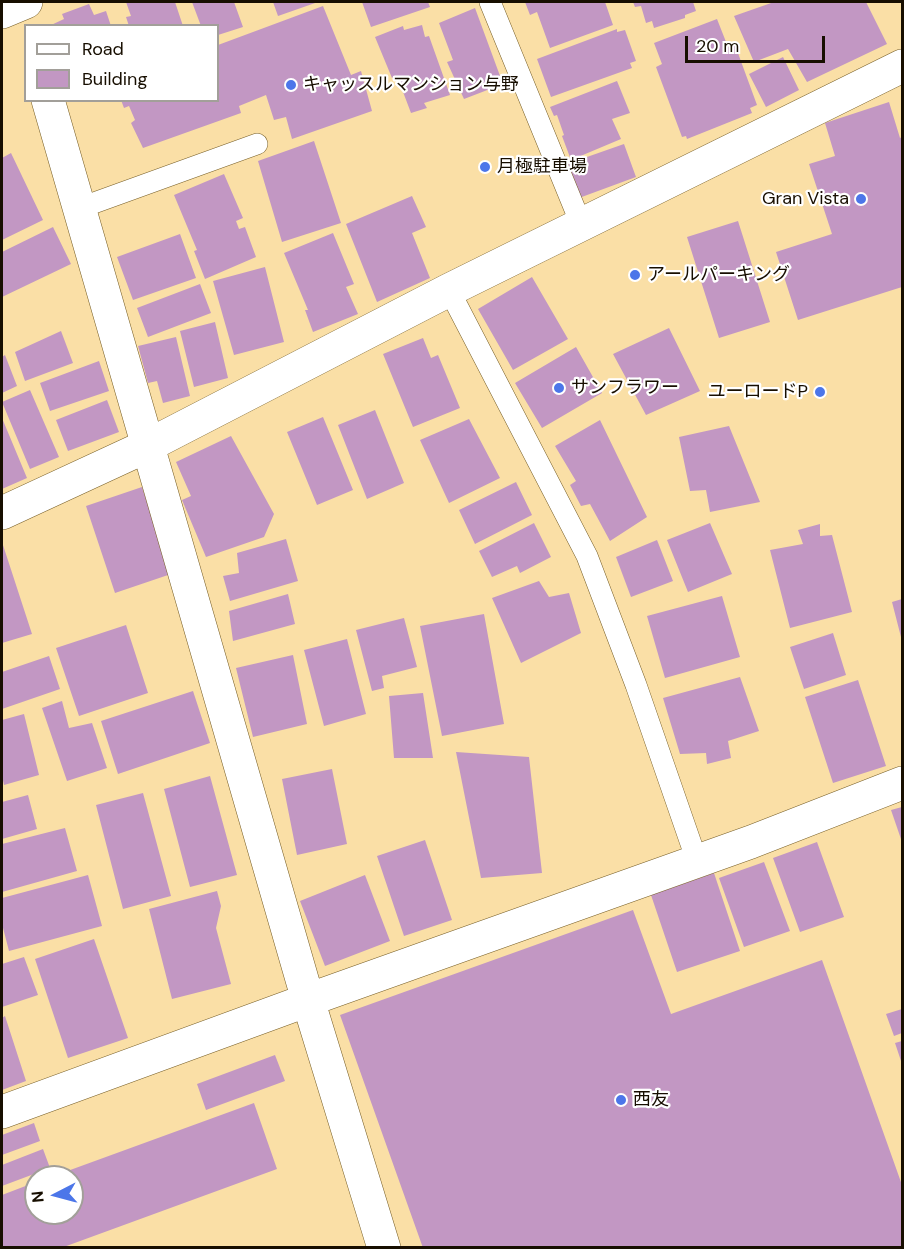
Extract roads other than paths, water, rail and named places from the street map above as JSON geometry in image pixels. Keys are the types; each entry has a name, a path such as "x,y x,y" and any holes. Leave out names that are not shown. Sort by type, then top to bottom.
{"street":[{"path":"2,513 149,445 449,290 903,66"},
{"path":"49,102 308,1000 384,1248"},
{"path":"2,1112 697,861 903,783"}],"lane":[{"path":"490,2 580,225"},
{"path":"80,208 257,144"},
{"path":"449,290 586,556 636,685 697,861"}],"place":[{"name":"キャッスルマンション与野","path":"291,85"},
{"name":"月極駐車場","path":"485,167"},
{"name":"Gran Vista","path":"861,199"},
{"name":"アールパーキング","path":"635,275"},
{"name":"サンフラワー","path":"559,388"},
{"name":"ユーロードP","path":"820,392"},
{"name":"西友","path":"621,1100"}]}
